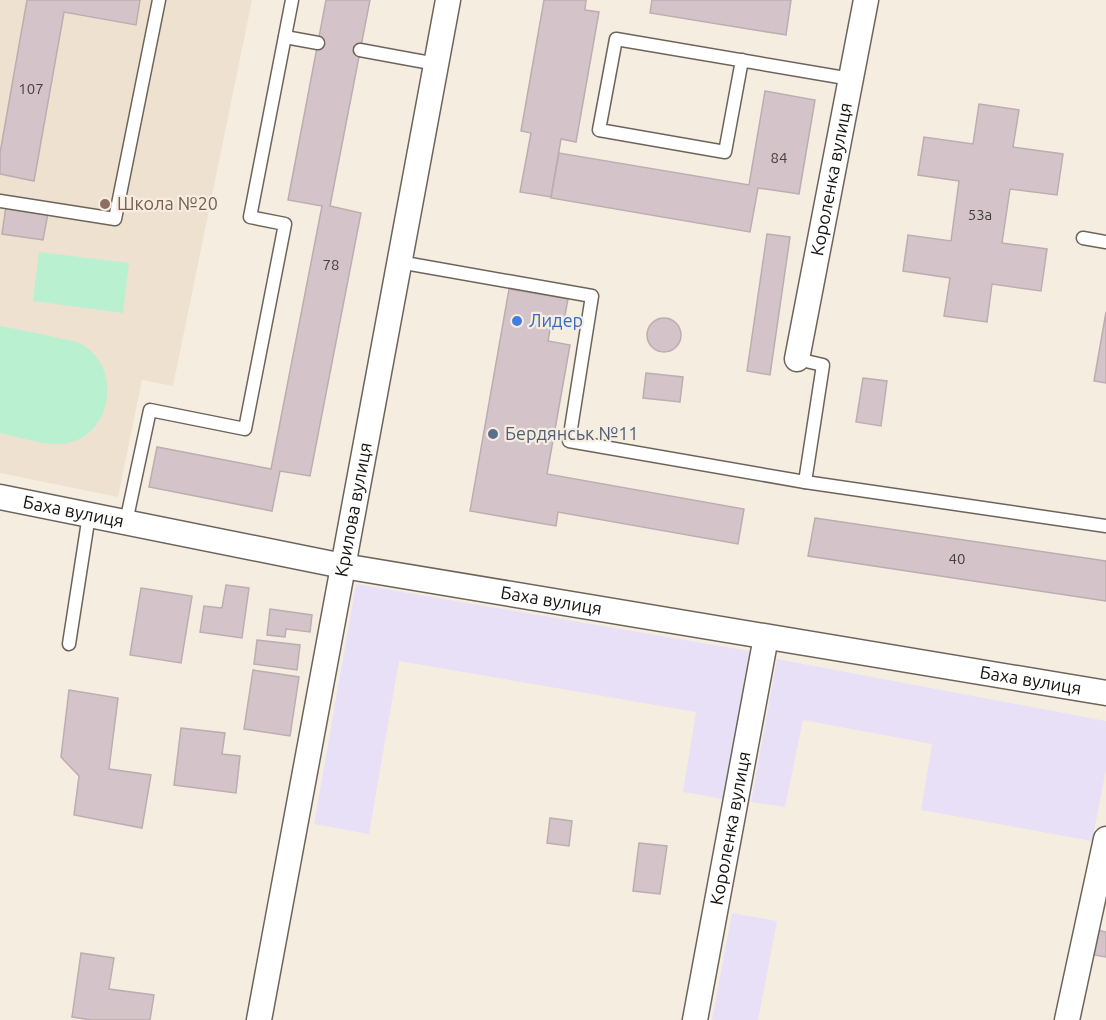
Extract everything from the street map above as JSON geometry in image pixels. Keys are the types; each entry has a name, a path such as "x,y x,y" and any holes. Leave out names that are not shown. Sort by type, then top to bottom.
{"street":[{"name":"Крилова вулиця","path":"259,1020 448,0"},
{"name":"Короленка вулиця","path":"797,359 866,0"},
{"name":"Баха вулиця","path":"0,497 343,566 1106,693"},
{"name":"Короленка вулиця","path":"695,1020 766,637"},
{"path":"1067,1020 1106,839"}],"lane":[{"path":"0,201 115,219 159,0"},
{"path":"126,522 150,410 245,429 285,224 250,217 292,0"},
{"path":"285,37 318,43"},
{"path":"742,60 726,152 599,130 616,39 742,60 851,79"},
{"path":"360,50 436,64"},
{"path":"1083,238 1106,242"},
{"path":"399,262 592,296 569,441 804,482 1106,526"},
{"path":"797,359 823,365 804,482"},
{"path":"69,644 89,515"}],"shaded area":[{"name":"Школа №20","path":"0,0 252,0 173,386 142,380 118,497 0,473"},
{"path":"356,584 750,651 724,799 683,792 696,712 399,661 369,834 314,824"},
{"path":"777,659 1106,721 1106,770 1092,841 921,810 932,744 803,720 785,807 751,802"},
{"path":"732,913 777,921 758,1020 712,1020"}],"green space":[{"path":"39,252 129,263 123,313 33,301"},
{"path":"0,326 74,341 90,351 100,363 106,377 105,409 98,423 87,434 72,442 55,444 0,433"}],"building":[{"path":"27,0 140,0 136,25 64,12 34,181 0,174 0,153"},
{"path":"326,0 370,0 330,206 361,213 310,476 280,471 272,511 149,487 157,447 271,469 322,206 288,200"},
{"path":"544,0 586,0 585,10 599,12 576,142 561,139 551,197 520,192 531,133 521,131"},
{"path":"652,0 791,0 786,35 650,13"},
{"path":"765,91 815,100 799,194 758,188 750,232 551,198 559,153 749,185"},
{"path":"979,104 1019,110 1013,147 1063,154 1057,195 1010,189 1002,243 1047,249 1041,291 992,284 987,322 944,316 950,278 903,271 908,235 951,241 959,181 918,175 924,137 973,144"},
{"path":"6,206 48,213 43,240 2,234"},
{"path":"767,234 790,237 770,375 747,371"},
{"path":"509,289 568,299 563,326 551,324 548,341 570,345 547,474 744,509 738,544 558,512 556,526 470,511"},
{"path":"1106,312 1106,383 1094,381"},
{"path":"664,318 676,323 681,335 676,347 664,352 652,347 647,335 652,323"},
{"path":"646,373 683,377 680,402 643,398"},
{"path":"863,378 887,381 881,426 856,422"},
{"path":"815,518 1106,561 1106,601 808,556"},
{"path":"226,585 249,588 242,638 200,632 204,606 222,608"},
{"path":"141,588 192,596 181,663 130,655"},
{"path":"270,609 312,615 310,632 286,629 285,637 267,635"},
{"path":"257,640 300,645 297,670 254,664"},
{"path":"253,670 299,677 290,736 244,729"},
{"path":"69,690 118,698 109,769 151,775 142,828 74,815 79,776 61,757"},
{"path":"181,728 225,733 222,754 240,756 236,793 174,785"},
{"path":"550,818 572,821 569,846 547,843"},
{"path":"639,843 667,846 660,894 633,891"},
{"path":"1097,930 1106,932 1106,957 1094,955"},
{"path":"81,953 114,958 109,989 154,995 150,1020 91,1020 72,1017"}],"place":[{"name":"Школа №20","path":"105,204"},
{"name":"Лидер","path":"517,321"},
{"name":"Бердянськ №11","path":"493,434"}]}
